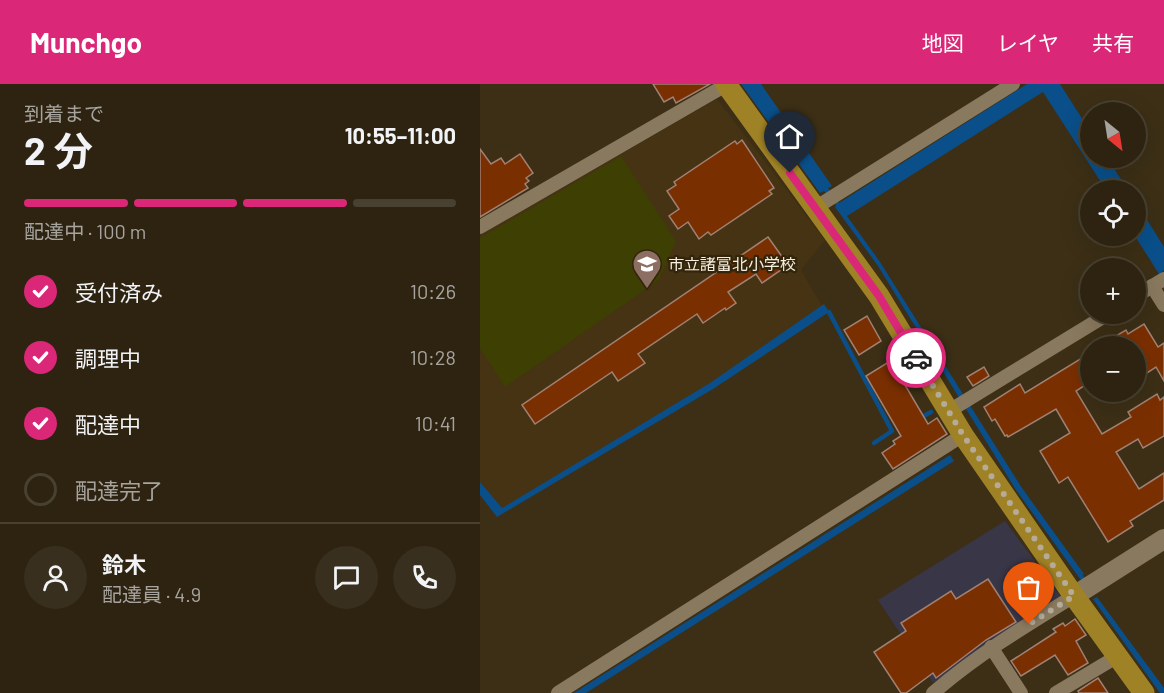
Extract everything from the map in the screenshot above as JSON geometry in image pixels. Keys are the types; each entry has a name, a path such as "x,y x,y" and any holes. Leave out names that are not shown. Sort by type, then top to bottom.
{"main road":[{"path":"726,84 827,201 879,296 959,405 963,435 1083,590 1118,656 1144,693"}],"street":[{"path":"480,227 726,84"},
{"path":"827,201 1013,84"},
{"path":"1158,282 1164,305"},
{"path":"959,405 1092,324"},
{"path":"558,693 963,435"},
{"path":"933,693 991,647 1164,539"},
{"path":"991,647 1021,693"},
{"path":"1056,693 1118,656"}],"shaded area":[{"name":"市立諸富北小学校","path":"717,99 825,240 801,270 825,311 710,386 499,513 480,489 480,235"},
{"path":"621,156 676,241 659,280 505,387 480,348 480,238"},
{"path":"1005,521 1062,598 933,683 878,600"}],"water":[{"path":"741,84 761,84 832,186 828,188 839,203 1027,84 1060,84 1080,115 1080,150 1043,92 847,216 880,262 1022,488 1084,574 1078,576 1016,490 878,266 835,207 836,205 824,191 820,193"},
{"path":"1092,168 1114,168 1121,180 1100,180"},
{"path":"1146,218 1164,247 1164,270 1159,274 1141,246 1146,246"},
{"path":"824,304 829,312 713,389 497,517 480,495 480,482 502,508 710,383"},
{"path":"950,455 954,461 586,693 574,693"},
{"path":"1097,597 1164,688 1164,693 1160,693 1093,599"}],"building":[{"path":"653,84 710,84 676,103 673,97 664,102"},
{"path":"742,140 774,188 769,191 772,194 711,235 708,232 699,239 688,222 678,229 669,216 679,209 667,191 676,185 674,182 735,141 737,144"},
{"path":"480,149 491,164 501,158 505,164 520,154 533,173 526,178 529,181 525,184 528,188 480,217"},
{"path":"768,237 788,265 762,283 756,274 728,292 736,303 726,310 725,308 703,323 697,314 638,354 645,363 618,381 612,372 535,424 522,405"},
{"path":"867,316 881,341 859,355 844,330"},
{"path":"1144,324 1158,347 1164,343 1164,381 1156,367 1146,374 1146,336 1116,336 1126,330 1128,334"},
{"path":"900,355 909,370 904,373 907,377 902,380 928,424 937,418 947,434 893,469 882,453 895,444 893,441 901,436 866,376"},
{"path":"1080,359 1080,388 1076,391 1080,402 1083,402 1102,434 1131,417 1128,412 1157,394 1160,400 1164,397 1164,436 1143,448 1138,439 1116,452 1139,489 1164,473 1164,500 1130,521 1133,526 1108,542 1068,477 1059,483 1040,451 1070,433 1056,409 1008,437 1005,436 995,419 992,421 984,407 1020,384 1025,393"},
{"path":"984,367 989,376 973,386 967,377"},
{"path":"988,579 1016,622 986,640 936,678 933,673 906,693 901,693 874,652 906,631 901,623 951,591 956,599"},
{"path":"1075,619 1086,635 1076,641 1088,663 1068,675 1055,655 1021,676 1011,661 1056,632 1053,629 1063,623 1065,626"},
{"path":"1098,678 1108,693 1079,693 1078,691"}],"waterway":[{"path":"829,312 892,431 874,443"},
{"path":"920,418 931,412"},
{"path":"1080,575 1086,583"}],"way so far":[{"path":"916,358 963,435 1074,596 1029,624"}],"place":[{"name":"市立諸富北小学校","path":"647,290"}],"route":[{"path":"790,173 879,296 916,358"}]}
